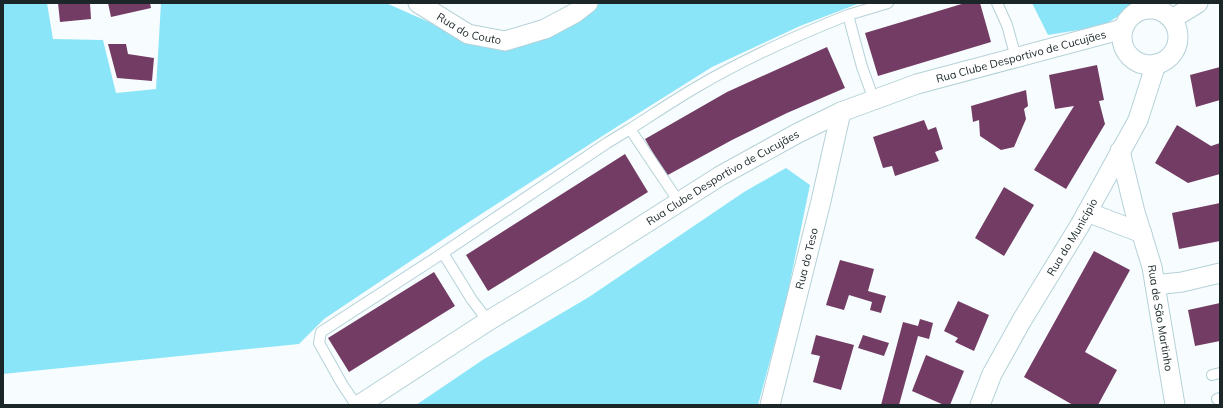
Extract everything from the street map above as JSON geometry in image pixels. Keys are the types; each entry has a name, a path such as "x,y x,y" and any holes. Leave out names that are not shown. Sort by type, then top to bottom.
{"street":[{"name":"Rua do Couto","path":"418,3 468,34 505,41 545,29 575,14 588,3"},
{"path":"1172,19 1198,3"},
{"path":"1145,9 1155,9 1164,12 1172,19 1177,27 1179,36 1177,46 1169,58 1156,64 1147,65 1138,62 1130,56 1125,48 1123,29 1128,20 1135,13 1145,9"},
{"name":"Rua Clube Desportivo de Cucujães","path":"359,405 488,321 574,269 720,176 798,133 841,112 917,84 1123,29"},
{"name":"Rua do Município","path":"980,405 992,374 1022,320 1087,212 1138,120 1156,64"},
{"name":"Rua do Teso","path":"770,405 821,201 841,112"},
{"name":"Rua de São Martinho","path":"1120,151 1152,267 1174,405"},
{"path":"1087,212 1142,233"},
{"path":"1155,286 1220,273"}],"lane":[{"path":"356,405 342,384 319,343 321,332 443,253 607,143 696,87 806,32 848,15 888,3"},
{"path":"997,3 1007,25 1016,58"},
{"path":"848,15 862,67 874,100"},
{"path":"630,129 679,202"},
{"path":"443,253 472,300 488,321"}],"shaded area":[{"path":"3,3 47,3 53,39 103,40 116,93 156,89 161,3 386,3 465,38 504,46 594,3 860,3 800,26 712,67 472,220 324,319 299,344 3,374"},
{"path":"1032,3 1138,3 1103,26 1048,35"},
{"path":"786,168 810,185 786,301 758,405 416,405 484,359 589,297 744,192"}],"building":[{"path":"58,3 90,3 91,19 60,22"},
{"path":"108,3 150,3 151,8 111,17"},
{"path":"965,3 980,3 991,42 878,76 865,33"},
{"path":"108,44 126,44 128,54 154,58 152,81 117,78"},
{"path":"827,47 845,88 787,113 732,140 666,176 645,139 727,92"},
{"path":"1097,65 1104,100 1099,101 1105,124 1066,189 1034,170 1074,106 1055,109 1049,75"},
{"path":"1220,67 1220,100 1196,107 1190,75"},
{"path":"1026,90 1028,106 1024,109 1026,119 1014,147 1001,150 980,136 979,120 973,122 971,106"},
{"path":"924,120 928,130 936,127 943,149 935,152 939,161 895,176 892,166 883,168 873,137"},
{"path":"1177,125 1211,146 1220,143 1220,174 1188,183 1155,163"},
{"path":"625,154 648,192 488,291 466,255"},
{"path":"1004,187 1034,205 1004,256 975,238"},
{"path":"1220,203 1220,241 1179,249 1172,213"},
{"path":"1094,251 1130,270 1085,352 1117,370 1098,405 1073,405 1024,377"},
{"path":"840,260 874,269 868,291 886,296 881,313 870,310 872,302 849,295 844,310 826,305"},
{"path":"434,272 455,306 349,372 328,338"},
{"path":"958,301 989,315 974,351 955,342 958,338 944,331"},
{"path":"1220,303 1220,341 1195,346 1188,310"},
{"path":"920,319 933,323 929,339 918,336 899,405 881,405 903,322 918,326"},
{"path":"816,335 854,345 841,390 813,382 820,356 811,354"},
{"path":"863,335 889,343 884,356 858,348"},
{"path":"926,355 964,371 950,405 944,405 912,391"}]}
